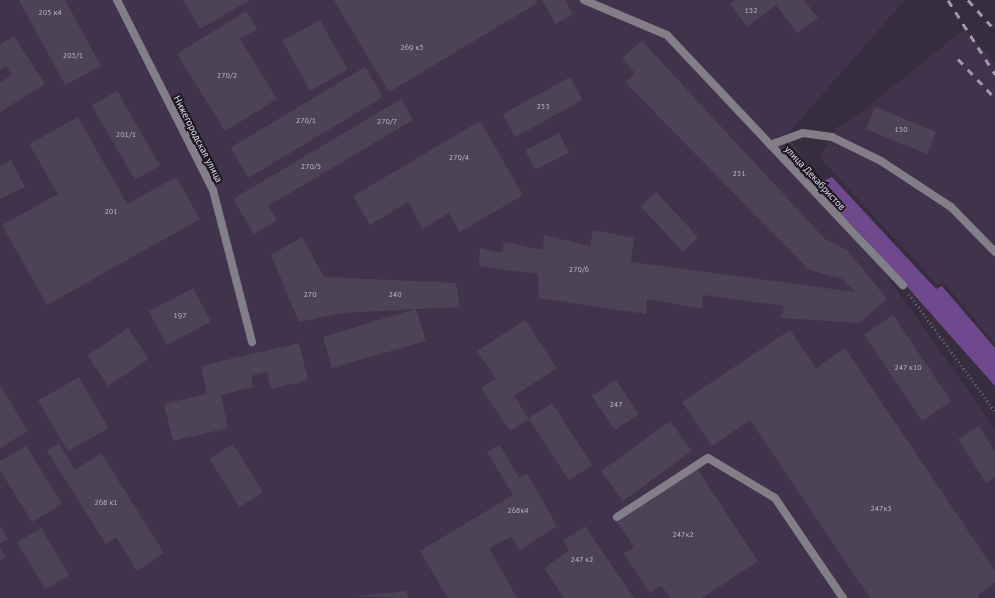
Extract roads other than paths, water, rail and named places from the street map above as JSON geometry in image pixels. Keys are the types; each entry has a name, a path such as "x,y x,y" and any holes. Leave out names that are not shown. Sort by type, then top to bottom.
{"street":[{"name":"Нижегородская улица","path":"117,0 213,190 252,342"},
{"name":"улица Декабристов","path":"584,0 667,35 903,285"},
{"path":"770,145 803,133 832,137 882,161 950,207 995,252"},
{"path":"617,517 708,458 775,498 843,598"}],"railway":[{"path":"948,0 995,74"},
{"path":"968,0 995,30"},
{"path":"958,59 995,98"}]}
